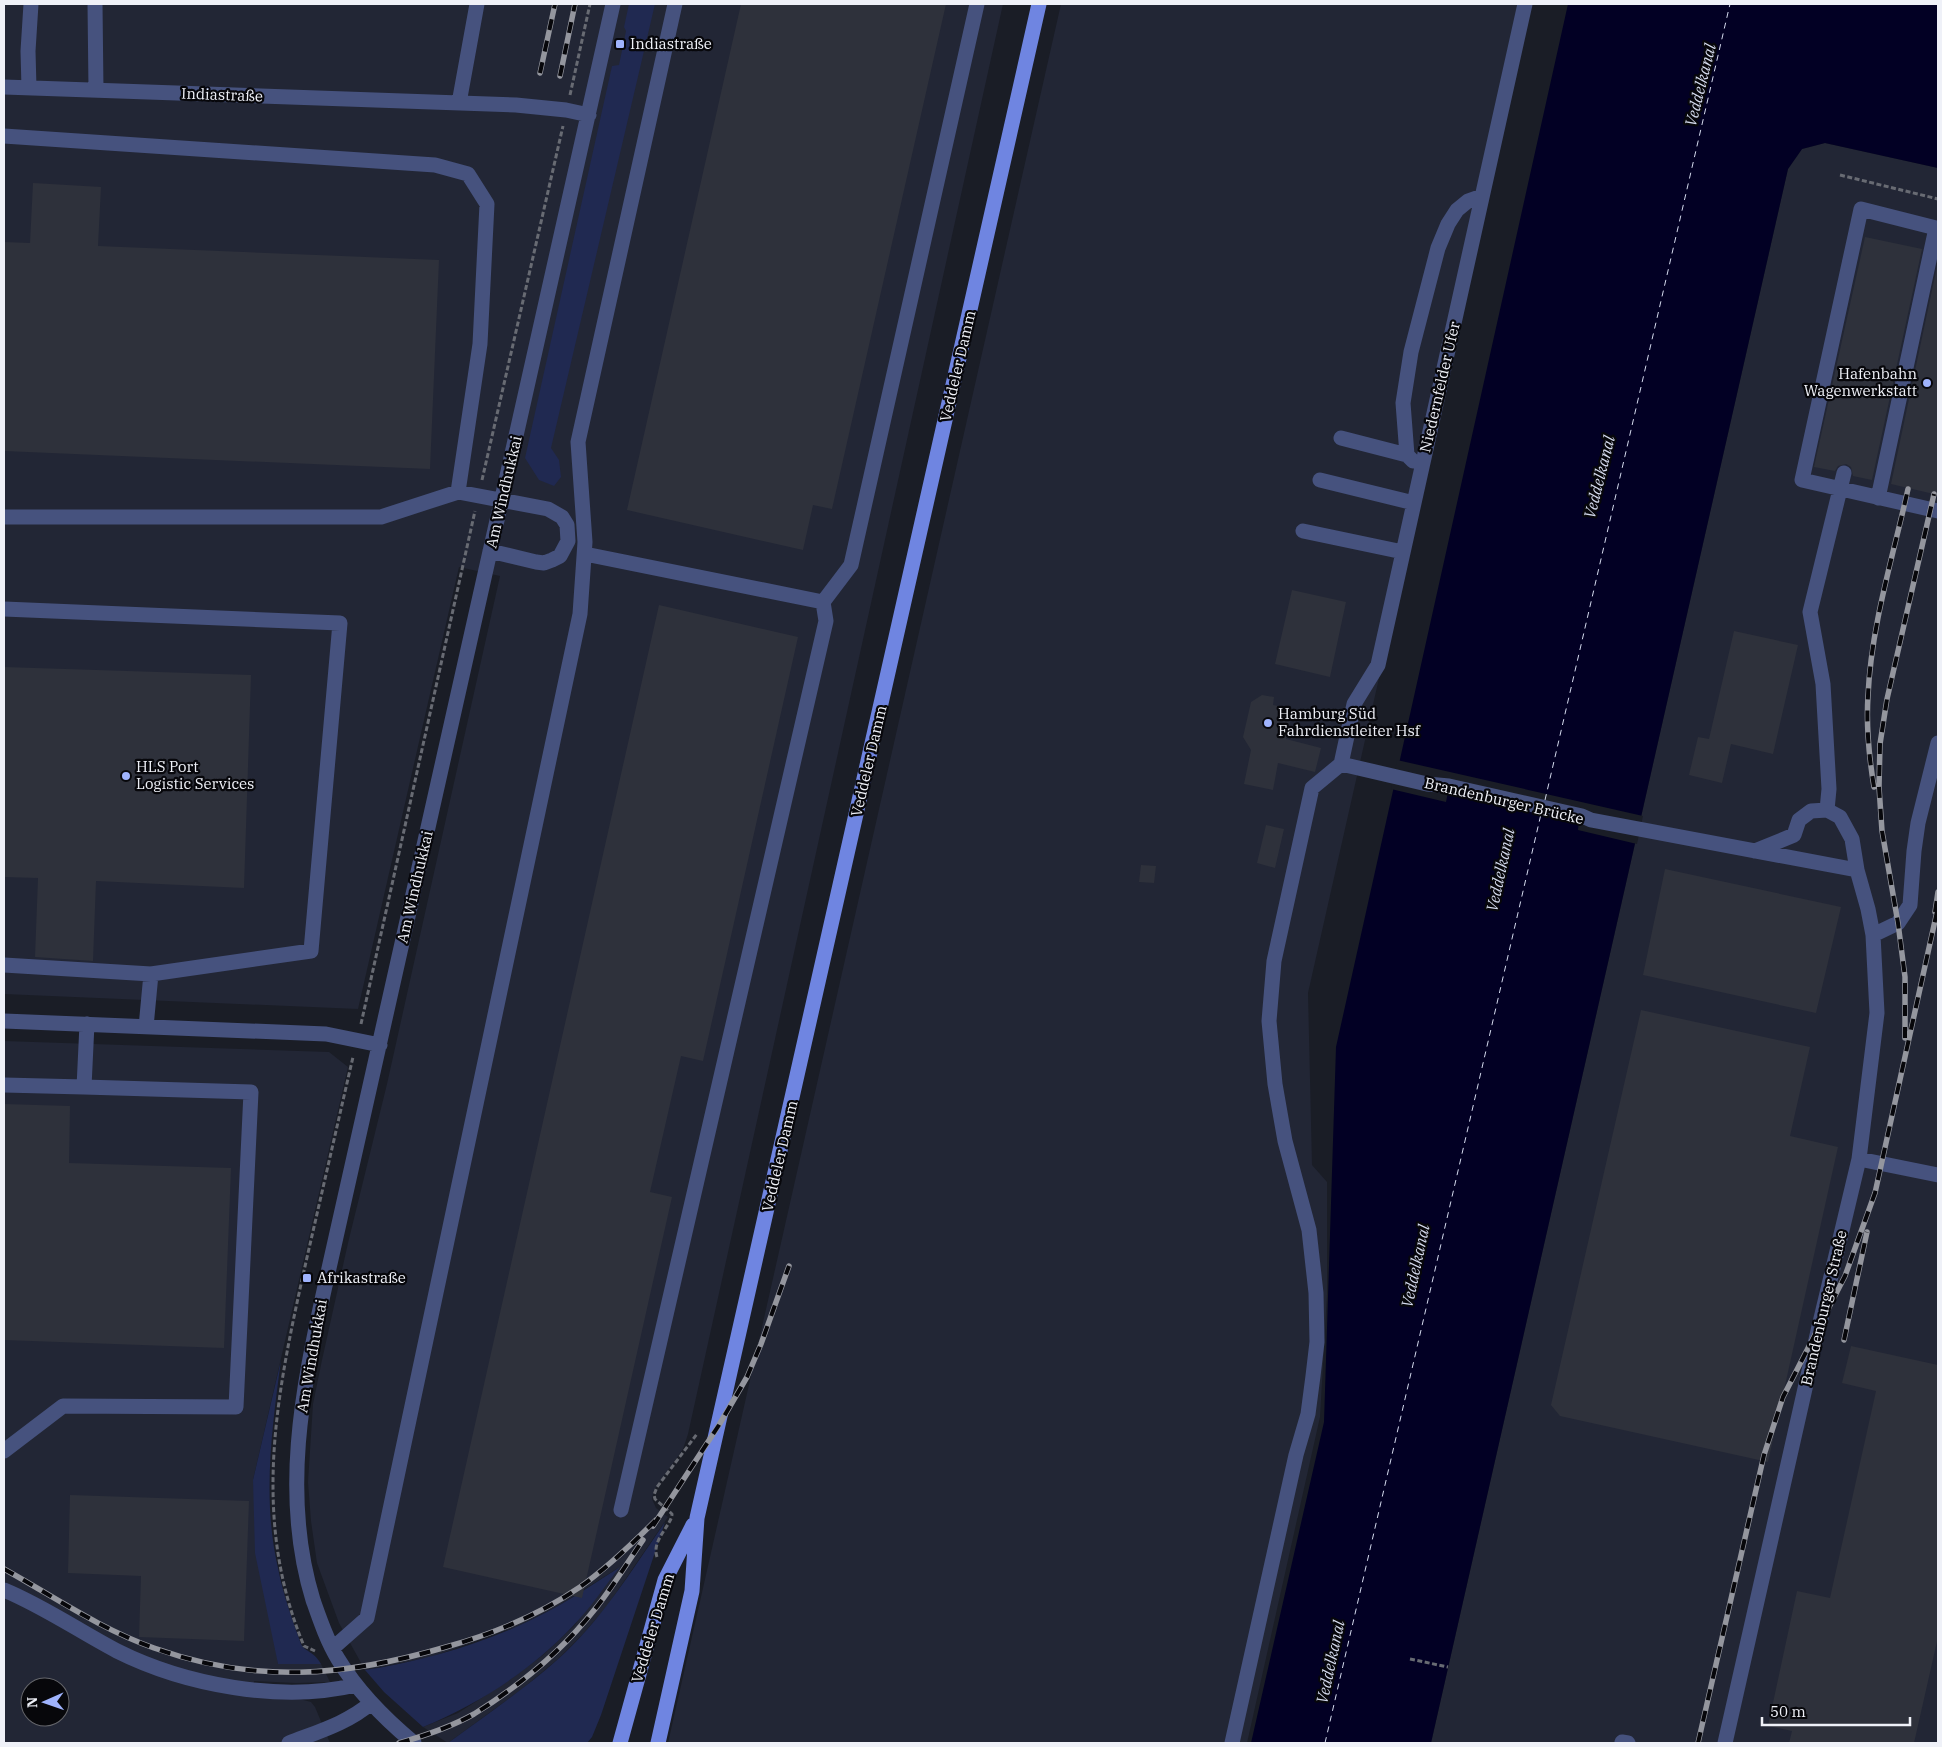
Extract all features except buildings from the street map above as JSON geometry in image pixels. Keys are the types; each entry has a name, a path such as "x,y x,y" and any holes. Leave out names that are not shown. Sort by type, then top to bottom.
{"main road":[{"name":"Veddeler Damm","path":"658,1743 692,1591 697,1518 1039,4"},
{"name":"Veddeler Damm","path":"620,1743 665,1580 697,1518"}],"street":[{"path":"29,88 28,51 31,4"},
{"path":"95,4 96,90"},
{"path":"459,103 477,4"},
{"name":"Am Windhukkai","path":"414,1743 371,1703 345,1670 322,1624 312,1597 300,1546 296,1508 298,1443 303,1391 613,4"},
{"path":"333,1648 367,1618 580,614 585,548 578,442 675,4"},
{"path":"621,1510 826,621 823,602 851,565 977,4"},
{"name":"Niedernfelder Ufer","path":"1341,764 1354,704 1378,665 1525,4"},
{"name":"Indiastraße","path":"4,87 524,106 566,110 589,115"},
{"path":"4,136 435,165 468,174 487,204 480,344 458,492"},
{"path":"1407,456 1403,402 1411,352 1438,248 1448,224 1457,210 1468,201 1482,196"},
{"path":"1878,498 1937,228 1861,209 1802,480 1838,489 1878,498 1938,511"},
{"path":"1341,438 1407,456 1422,468"},
{"path":"1804,860 1794,835 1799,820 1811,811 1827,810 1829,789 1823,684 1810,612 1838,489 1844,473"},
{"path":"1320,480 1414,503"},
{"path":"4,517 381,517 458,492 502,499 555,512 567,524 568,541 560,556 544,563 490,551"},
{"path":"1303,531 1403,552"},
{"path":"568,541 585,548 823,602"},
{"path":"4,609 340,623 311,951 151,974 4,965"},
{"path":"1873,935 1898,923 1910,905 1918,823 1938,743"},
{"path":"1232,1743 1296,1455 1308,1414 1317,1342 1316,1293 1309,1230 1286,1141 1274,1084 1269,1021 1274,961 1312,788 1341,764"},
{"name":"Brandenburger Brücke","path":"1341,764 1427,784 1449,786 1582,816 1591,820 1755,851"},
{"name":"Brandenburger Straße","path":"1726,1743 1818,1331 1859,1159 1877,1013 1873,935 1857,870 1852,839 1840,818 1827,810"},
{"path":"1755,851 1794,835"},
{"path":"1755,851 1857,870"},
{"path":"146,1026 151,974"},
{"path":"4,1021 326,1034 380,1045"},
{"path":"84,1087 86,1024"},
{"path":"4,1085 251,1092 236,1407 63,1406 4,1451"},
{"path":"1859,1159 1882,1162 1938,1175"},
{"path":"5,1590 71,1624 117,1651 160,1669 201,1683 253,1690 306,1692 356,1685"},
{"path":"289,1743 347,1719 371,1703"}],"path":[{"path":"1840,175 1938,199"},
{"path":"665,1580 655,1552 665,1526 671,1522 672,1514 655,1500 654,1495 657,1487 703,1426"},
{"path":"1410,1659 1448,1667"}],"shaded area":[{"path":"4,4 1003,4 688,1434 683,1449 654,1490 652,1499 656,1508 668,1517 607,1606 583,1634 558,1659 522,1689 448,1743 423,1727 458,1713 511,1679 543,1655 574,1626 618,1568 558,1606 516,1627 431,1657 365,1670 339,1623 317,1563 311,1521 308,1482 313,1404 348,1243 387,1084 500,576 459,567 358,1009 4,994"},
{"path":"629,4 655,4 551,448 559,460 561,477 554,486 539,480 525,458 612,66 619,65"},
{"path":"1061,4 1531,4 1308,993 1312,1165 1327,1182 1327,1295 1320,1417 1247,1743 668,1743"},
{"path":"1825,143 1938,168 1938,1743 1431,1743 1788,169 1802,149"},
{"path":"4,1041 329,1052 348,1067 253,1480 278,1664 321,1664 330,1682 254,1681 253,1697 296,1698 311,1702 315,1707 330,1743 4,1743"},
{"path":"281,1360 274,1411 270,1464 270,1516 273,1542 282,1587 301,1644 321,1664 278,1664 255,1553 253,1480"},
{"path":"665,1522 601,1715 592,1737 587,1743 448,1743 531,1682 573,1645 602,1612"},
{"path":"620,1567 579,1620 539,1658 484,1697 423,1727 384,1692 365,1670 440,1654 512,1629 574,1597"}],"water":[{"name":"Veddelkanal","path":"1568,4 1938,4 1938,168 1825,143 1802,149 1788,169 1431,1743 1251,1743 1324,1422 1336,1047"}],"pier":[{"path":"1397,760 1643,816 1637,844 1578,830 1579,822 1448,792 1446,802 1391,789"}],"ferry route":[{"path":"1545,800 1730,4"},
{"path":"1325,1743 1541,814"}],"railway":[{"path":"540,73 555,4"},
{"path":"560,76 575,4"},
{"path":"1874,787 1869,753 1867,708 1870,670 1878,618 1908,489"},
{"path":"1905,1038 1905,977 1882,831 1879,787 1880,744 1887,699 1934,494"},
{"path":"1935,912 1938,892"},
{"path":"1698,1743 1764,1455 1783,1397 1845,1276 1875,1193 1938,907"},
{"path":"1844,1340 1867,1232"},
{"path":"653,1526 719,1425 747,1377 789,1266"},
{"path":"4,1569 77,1612 115,1631 154,1648 191,1660 264,1671 300,1672 335,1670 372,1665 408,1657 481,1636 515,1623 564,1597 590,1580 656,1520"},
{"path":"399,1743 437,1731 474,1714 507,1692 539,1667 595,1609 643,1540"}],"place":[{"name":"Indiastraße","path":"620,44"},
{"name":"Hafenbahn Wagenwerkstatt","path":"1927,383"},
{"name":"Hamburg Süd Fahrdienstleiter Hsf","path":"1268,723"},
{"name":"HLS Port Logistic Services","path":"126,776"},
{"name":"Afrikastraße","path":"307,1278"}]}
